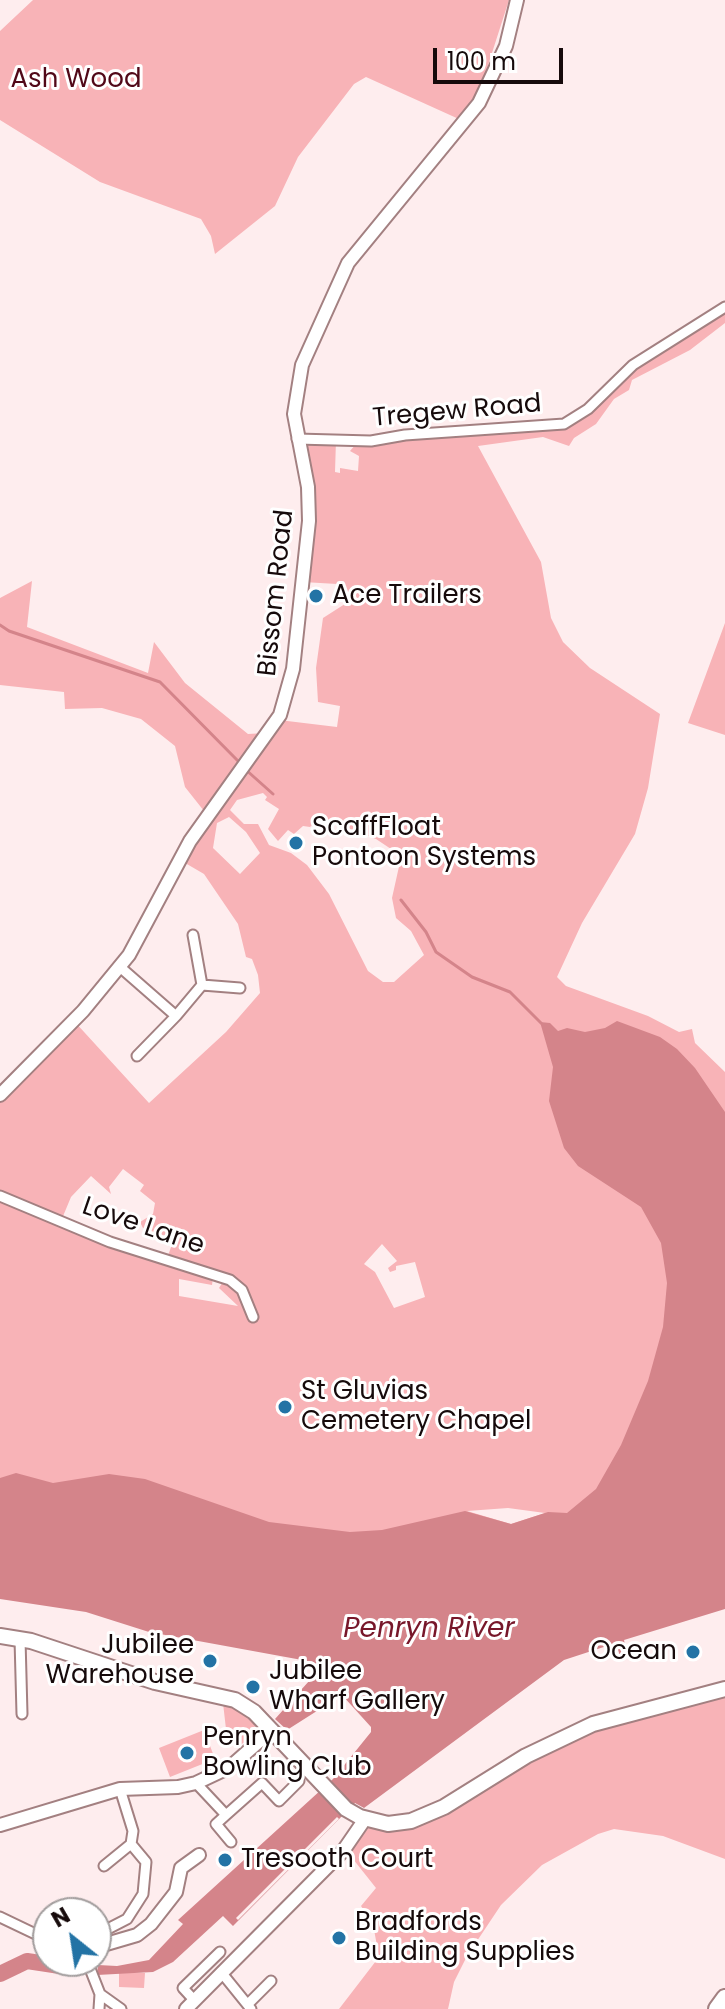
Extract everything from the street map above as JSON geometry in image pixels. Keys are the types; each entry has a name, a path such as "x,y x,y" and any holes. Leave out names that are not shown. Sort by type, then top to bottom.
{"highway":[{"path":"717,2009 725,1998"}],"main road":[{"path":"0,1636 20,1639 144,1679 235,1700 254,1712 319,1780 360,1817 388,1824 418,1819 579,1730 632,1711 725,1689"}],"street":[{"name":"Bissom Road","path":"0,1095 75,1019 120,967 149,924 190,841 276,723 291,678 309,506 297,439 295,403 299,377 338,283 362,243 479,103 506,46 517,0"},
{"name":"Tregew Road","path":"297,439 371,441 405,435 564,424 588,409 633,365 725,307"},
{"path":"193,935 202,985"},
{"path":"120,967 176,1016"},
{"path":"202,985 240,988"},
{"path":"137,1056 202,985"},
{"name":"Love Lane","path":"0,1196 110,1242 230,1280 242,1290 253,1317"},
{"path":"20,1639 22,1714"},
{"path":"0,1825 120,1789 178,1787 196,1783 230,1767 272,1730"},
{"path":"231,1842 216,1824 226,1815 262,1783 279,1801 299,1781"},
{"path":"196,1783 226,1815"},
{"path":"104,1866 131,1844 133,1831 120,1789"},
{"path":"220,1952 183,1988 190,2005 343,1851 360,1817"},
{"path":"112,1927 127,1919 143,1894 146,1862 131,1844"},
{"path":"112,1942 137,1935 151,1924 176,1892 181,1868 199,1855"},
{"path":"0,1917 32,1932"},
{"path":"221,1972 250,2006 271,1981"},
{"path":"93,1977 100,1994 99,2009"},
{"path":"100,1994 121,2009"}],"green space":[{"name":"Ash Wood","path":"33,0 509,0 482,84 461,120 366,77 354,84 298,157 275,206 215,254 211,236 201,219 100,182 0,120 0,31"},
{"path":"725,307 725,323 690,350 632,380 629,390 614,399 596,424 574,438 569,446 543,437 478,446 541,562 551,618 563,642 590,668 660,714 648,788 635,834 582,923 557,977 566,986 648,1016 679,1032 692,1029 695,1043 725,1072 725,1282 639,1139 725,1513 385,1672 0,1572 0,1096 74,1021 149,1103 226,1032 260,993 258,975 252,959 246,957 238,924 204,874 180,860 279,720 337,727 340,706 318,702 316,668 323,618 348,602 337,584 303,582 309,521 297,440 336,440 335,472 340,473 340,468 358,471 359,456 350,451 356,444 562,425 611,385","holes":["263,793 267,797 265,800 279,809 268,829 278,841 288,830 294,834 303,826 310,827 320,817 376,839 394,851 400,862 392,898 396,918 411,931 424,955 394,982 383,982 368,971 329,894 307,865 291,853 269,845 258,824 244,824 230,810 237,800","229,817 246,832 260,853 240,874 213,848 217,823","123,1169 144,1185 140,1191 155,1203 153,1214 140,1222 143,1228 174,1239 166,1261 61,1221 71,1197 91,1176 111,1194 109,1187","382,1244 397,1261 388,1268 390,1272 396,1270 396,1266 415,1262 425,1297 394,1308 375,1272 364,1264","213,1277 224,1280 219,1288 238,1306 179,1296 179,1279 212,1285","508,1508 545,1513 511,1524 467,1511"]},
{"path":"32,581 27,627 148,673 154,642 185,683 248,734 265,733 204,811 185,787 175,746 141,719 102,708 65,709 64,692 0,685 0,598"},
{"path":"725,623 725,735 688,723"},
{"path":"725,1695 725,1859 663,1836 614,1829 598,1834 542,1865 501,1905 467,1956 454,1982 448,2009 339,2009 379,1957 373,1924 361,1906 376,1888 349,1854 370,1826 386,1829 593,1730"},
{"path":"223,1703 252,1719 255,1726 253,1736 239,1746 226,1729"},
{"name":"Penryn Bowling Club","path":"204,1730 215,1759 170,1777 159,1748"},
{"path":"119,1972 145,1973 144,1988 119,1987"}],"water":[{"name":"Penryn River","path":"617,1021 660,1037 695,1068 725,1112 725,1609 624,1640 627,1655 620,1656 616,1643 564,1660 364,1808 355,1803 233,1926 223,1916 173,1962 153,1972 112,1974 112,1966 149,1960 183,1924 178,1920 333,1779 371,1732 371,1727 342,1695 287,1730 275,1719 318,1671 320,1667 313,1662 149,1632 86,1612 0,1599 0,1478 16,1473 53,1483 109,1474 145,1479 269,1522 350,1532 382,1530 465,1511 511,1524 548,1512 567,1513 596,1489 621,1445 648,1381 663,1327 667,1283 661,1243 641,1207 578,1166 564,1148 549,1101 553,1067 540,1022 550,1023 558,1031 567,1028 585,1032 605,1028"}],"pier":[{"path":"337,1817 339,1819 238,1920 236,1918"}],"waterway":[{"path":"0,625 9,631 160,682 240,763"},
{"path":"245,769 273,794"},
{"path":"401,900 426,932 436,952 472,977 510,992 541,1023"},
{"path":"0,1974 27,1961 32,1962"}],"place":[{"name":"Ace Trailers","path":"316,596"},
{"name":"ScaffFloat Pontoon Systems","path":"296,843"},
{"name":"St Gluvias Cemetery Chapel","path":"285,1407"},
{"name":"Ocean","path":"693,1652"},
{"name":"Jubilee Warehouse","path":"210,1661"},
{"name":"Jubilee Wharf Gallery","path":"253,1687"},
{"name":"Penryn Bowling Club","path":"187,1753"},
{"name":"Tresooth Court","path":"225,1860"},
{"name":"Bradfords Building Supplies","path":"339,1938"}]}
